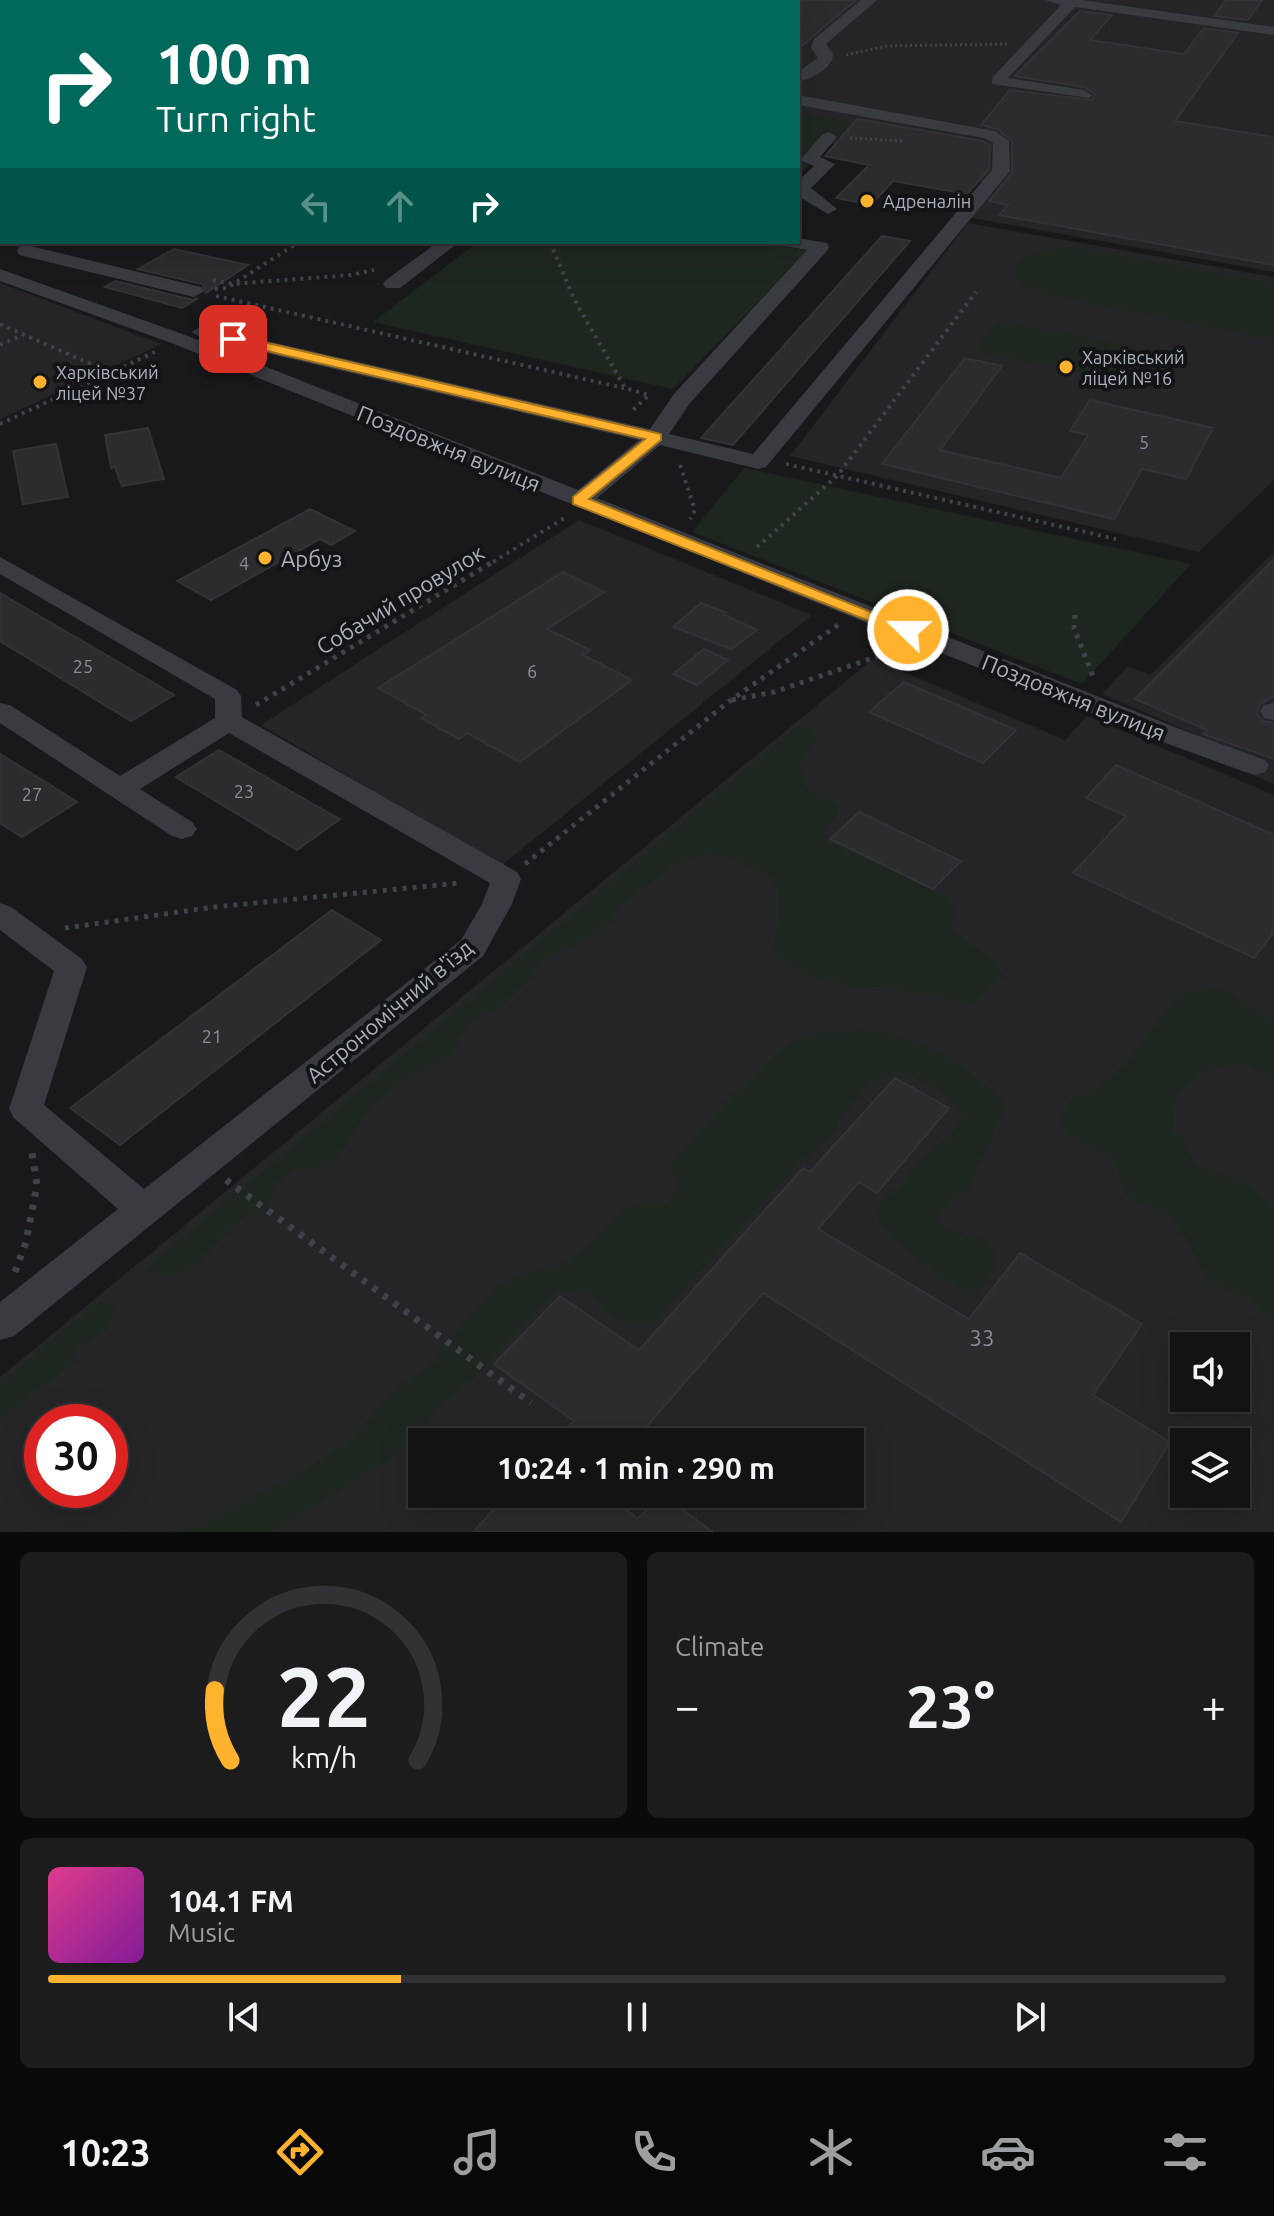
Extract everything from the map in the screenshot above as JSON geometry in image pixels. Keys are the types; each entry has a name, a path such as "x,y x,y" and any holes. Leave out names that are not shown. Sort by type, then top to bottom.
{"street":[{"path":"800,76 826,60 826,54 818,48 819,42 870,0"},
{"path":"1052,0 1139,6 1274,31"},
{"path":"1071,3 997,81 1084,95"},
{"path":"192,336 758,462 1001,171 1001,141 989,134 800,100"},
{"path":"828,209 800,189 827,164 808,160 829,137"},
{"path":"579,501 656,437 682,399 820,247 800,243"},
{"path":"388,276 446,244"},
{"path":"0,265 33,246 198,284"},
{"name":"Поздовжня вулиця","path":"0,275 192,336 579,501 1255,766"},
{"path":"0,564 228,696 229,721"},
{"path":"0,711 182,829"},
{"path":"121,788 229,721"},
{"path":"229,721 506,879"},
{"name":"Астрономічний в'їзд","path":"0,1324 472,948 497,904 506,879"},
{"path":"0,914 71,967 26,1109 143,1210"}],"path":[{"path":"826,60 887,46 1032,43"},
{"path":"198,284 227,288 296,244"},
{"path":"551,244 574,299 625,388"},
{"path":"198,284 351,275 388,276"},
{"path":"198,284 649,395 621,422"},
{"path":"755,549 837,476 976,292"},
{"path":"0,324 110,373"},
{"path":"0,345 24,335"},
{"path":"0,424 192,336"},
{"path":"784,463 1116,539"},
{"name":"Собачий провулок","path":"229,721 580,509 579,501"},
{"path":"28,935 109,920 214,907 506,879 731,700 858,610"},
{"path":"1075,615 1074,628 1098,687"},
{"path":"731,700 751,699 806,684 860,660 933,640"},
{"path":"13,1279 26,1242 37,1185 26,1109"},
{"path":"203,1163 531,1403"}],"shaded area":[{"path":"800,0 1274,0 1274,272 967,217 1015,155 800,113"},
{"path":"800,113 1016,154 993,184 893,167 902,156 831,144 800,173"},
{"name":"Харківський ліцей №16","path":"968,223 1274,277 1274,480 1199,552 790,456"},
{"path":"475,244 773,244 808,251 673,389 373,322"},
{"path":"1060,248 1084,249 1274,283 1274,340 1042,293 1019,280 1016,264 1026,257"},
{"name":"Харківський ліцей №37","path":"0,283 137,335 162,344 0,419"},
{"path":"997,321 1140,348 1120,380 975,351"},
{"path":"744,468 1191,564 1082,684 692,532"},
{"path":"579,520 812,615 501,866 261,725"},
{"path":"1274,551 1274,784 1251,774 1262,763 1102,694 1128,666 1150,675"},
{"path":"873,659 1065,740 1087,716 1274,795 1274,1532 0,1532 0,1377"},
{"path":"805,724 815,731 816,741 798,763 806,787 839,807 836,819 825,828 825,840 949,899 955,909 950,929 990,957 1003,976 973,1003 880,987 851,986 800,972 771,952 779,920 779,889 767,874 727,856 703,854 674,865 622,904 608,924 579,943 545,958 502,1006 473,1019 462,1033 453,1055 406,1079 371,1106 339,1155 319,1167 293,1170 274,1185 269,1205 236,1224 196,1264 173,1275 143,1271 798,726"},
{"path":"1203,987 1225,991 1274,1021 1274,1080 1246,1063 1212,1067 1176,1094 1172,1130 1182,1136 1195,1165 1246,1184 1274,1207 1274,1321 1267,1318 1250,1299 1207,1281 1188,1241 1170,1216 1126,1195 1113,1159 1067,1135 1060,1117 1075,1095 1097,1090 1129,1060 1177,996"},
{"path":"880,1032 921,1045 978,1079 1008,1108 996,1125 992,1142 979,1162 970,1188 950,1203 937,1219 946,1229 988,1240 996,1255 992,1273 979,1291 969,1294 944,1279 877,1222 880,1202 902,1185 915,1165 951,1135 963,1114 933,1086 895,1071 873,1081 839,1120 834,1134 800,1163 652,1324 627,1324 608,1313 592,1296 572,1290 556,1290 468,1384 443,1401 421,1428 408,1428 408,1441 386,1461 303,1513 271,1532 162,1532 200,1527 347,1443 395,1391 433,1363 498,1287 526,1273 562,1266 594,1241 626,1207 648,1202 670,1204 677,1184 671,1165 738,1091 780,1052 811,1034"},
{"path":"102,1299 115,1309 107,1329 76,1350 75,1361 0,1420 0,1383"}],"building":[{"path":"800,0 856,0 800,47"},
{"path":"1226,0 1262,0 1248,20 1214,16"},
{"path":"1080,11 1112,15 1090,40 1184,54 1204,28 1238,33 1175,121 1274,137 1274,265 999,215 1008,205 989,201 1012,173 1012,141 997,129 981,125 1010,90 1092,100 1095,94 1084,87 1015,76"},
{"path":"857,119 983,141 990,145 989,169 967,194 893,181 871,205 836,198 869,165 825,156"},
{"path":"882,236 910,241 733,445 701,438"},
{"path":"174,249 248,265 206,293 202,284 138,269"},
{"path":"115,281 193,300 198,298 182,308 105,287"},
{"path":"965,358 1002,366 940,450 1061,478 1088,435 1070,431 1090,400 1213,428 1186,479 1142,469 1114,519 882,464"},
{"path":"148,428 164,479 122,486 115,467 111,468 105,435"},
{"path":"56,444 68,497 23,504 13,451"},
{"path":"310,509 355,531 331,545 320,539 211,600 177,581"},
{"path":"1274,559 1274,696 1260,704 1257,714 1263,721 1274,723 1274,759 1203,734 1207,730 1135,699"},
{"path":"563,572 604,592 547,629 590,650 583,655 632,680 520,762 467,733 459,739 421,718 427,715 378,688"},
{"path":"0,593 174,695 131,721 0,641"},
{"path":"701,603 757,630 731,649 673,627"},
{"path":"704,649 728,660 697,685 673,674"},
{"path":"904,682 1016,730 983,763 869,712"},
{"path":"219,750 340,819 297,850 176,777"},
{"path":"0,754 77,802 22,837 0,823"},
{"path":"1116,765 1274,835 1274,932 1254,958 1073,873 1126,816 1086,798"},
{"path":"859,812 961,861 933,889 830,839"},
{"path":"332,910 381,940 120,1145 70,1108"},
{"path":"895,1078 949,1108 877,1193 859,1182 818,1229 969,1319 1020,1253 1142,1324 1093,1395 1170,1442 1121,1522 763,1293 645,1428 568,1428 574,1421 494,1364 560,1296 639,1350 803,1168 810,1172"},
{"path":"495,1508 623,1508 638,1519 648,1508 680,1508 713,1532 473,1532"}],"place":[{"name":"Адреналін","path":"867,201"},
{"name":"Харківський ліцей №16","path":"1066,367"},
{"name":"Харківський ліцей №37","path":"40,382"},
{"name":"Арбуз","path":"265,558"}],"route":[{"path":"233,339 656,437 579,501 908,630"}]}
